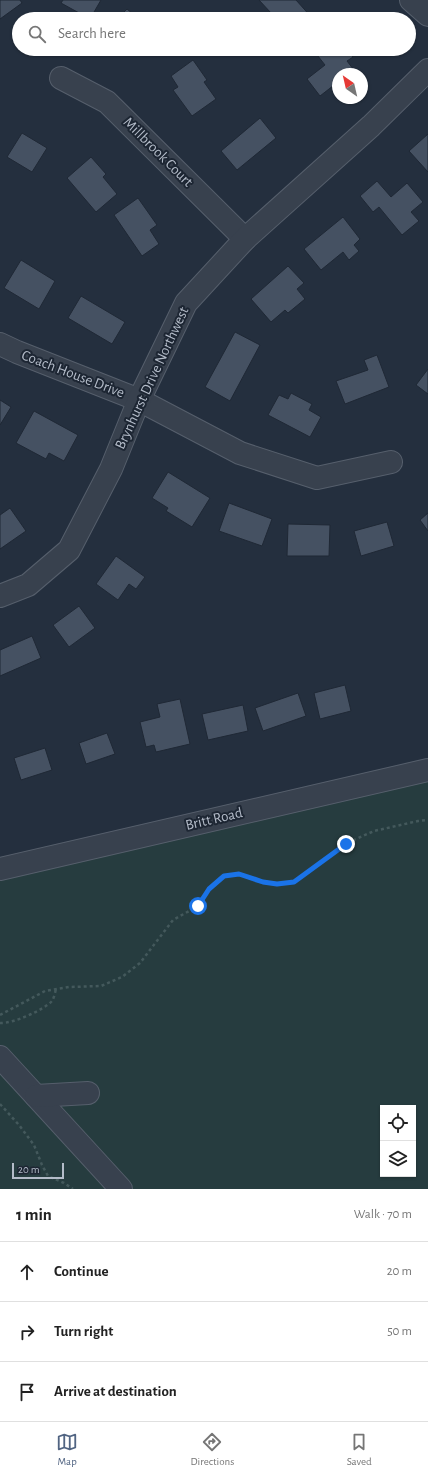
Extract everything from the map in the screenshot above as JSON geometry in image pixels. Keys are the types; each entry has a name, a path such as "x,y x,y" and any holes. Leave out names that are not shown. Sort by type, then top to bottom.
{"street":[{"path":"411,0 428,15"},
{"name":"Brynhurst Drive Northwest","path":"0,596 28,585 69,550 111,469 139,400 186,302 245,239 371,126 428,70"},
{"name":"Millbrook Court","path":"62,78 107,102 245,239"},
{"name":"Coach House Drive","path":"0,344 139,400 240,453 317,478 391,462"},
{"name":"Britt Road","path":"0,869 428,770"},
{"path":"0,1057 121,1189"},
{"path":"36,1096 88,1093"}],"path":[{"path":"0,1015 45,991 69,987 102,986 122,977 140,964 173,920 198,906 209,889 224,876 239,874 263,882 277,884 294,882 346,844 374,831 428,820"},
{"path":"0,1023 15,1022 46,1006 52,1001 56,989"},
{"path":"0,1104 19,1125 34,1145 48,1176 73,1189"}],"green space":[{"path":"428,781 428,1189 0,1189 0,861"}],"building":[{"path":"0,0 20,0 22,3 0,19"},
{"path":"63,0 101,0 94,12 77,12 61,3"},
{"path":"259,0 296,0 307,12 270,12"},
{"path":"318,56 353,57 347,61 352,68 332,68 332,87 320,96 307,79 325,65"},
{"path":"193,60 207,80 204,82 216,99 192,116 173,90 178,87 171,76"},
{"path":"260,118 276,138 237,170 221,151"},
{"path":"22,133 47,148 32,172 7,157"},
{"path":"428,134 428,172 409,151"},
{"path":"91,157 106,174 103,177 117,194 96,212 67,178"},
{"path":"377,181 391,197 407,183 423,202 411,212 419,221 402,235 379,207 373,212 360,196"},
{"path":"138,198 157,225 150,230 159,244 142,256 114,215"},
{"path":"343,217 360,239 354,245 359,251 349,260 343,252 321,270 304,249"},
{"path":"21,260 55,281 39,309 4,288"},
{"path":"288,266 304,283 297,289 305,299 288,313 285,310 271,322 251,299"},
{"path":"81,296 125,322 112,344 68,318"},
{"path":"235,332 260,345 230,401 205,387"},
{"path":"377,355 389,387 345,404 336,381 368,370 364,360"},
{"path":"428,369 428,394 416,385"},
{"path":"291,393 312,404 309,410 321,417 310,437 268,415 279,395 288,399"},
{"path":"0,400 11,407 0,425"},
{"path":"34,411 78,435 64,461 49,453 46,459 16,443"},
{"path":"168,472 210,498 192,527 166,511 168,508 152,498"},
{"path":"229,503 272,519 262,546 219,531"},
{"path":"10,508 26,531 0,549 0,515"},
{"path":"428,513 428,531 420,520"},
{"path":"387,522 394,546 361,556 354,531"},
{"path":"288,524 330,525 329,556 287,556"},
{"path":"116,556 145,577 136,589 129,584 118,600 96,584"},
{"path":"79,606 95,628 69,647 53,625"},
{"path":"32,636 41,658 0,676 0,650"},
{"path":"345,685 351,711 320,719 314,693"},
{"path":"298,693 306,716 263,731 255,708"},
{"path":"180,699 190,744 156,752 154,745 146,747 140,722 160,717 157,704"},
{"path":"243,705 248,731 208,740 202,714"},
{"path":"107,733 115,754 86,764 79,743"},
{"path":"45,748 52,770 21,780 14,758"}],"route":[{"path":"198,906 209,889 224,876 239,874 263,882 277,884 294,882 346,844"}]}
